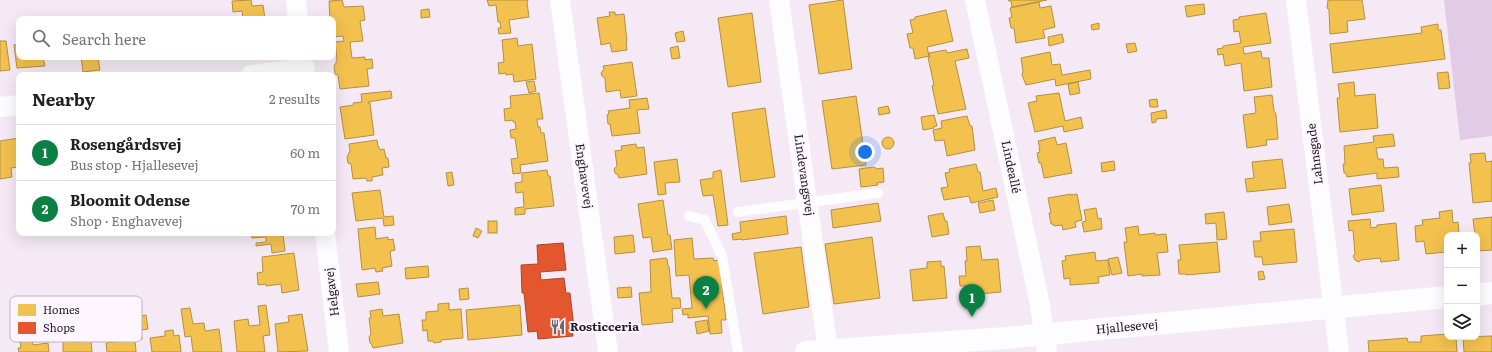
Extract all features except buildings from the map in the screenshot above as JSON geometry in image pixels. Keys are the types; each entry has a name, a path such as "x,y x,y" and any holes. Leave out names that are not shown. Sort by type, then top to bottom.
{"street":[{"path":"296,0 298,16"},
{"name":"Enghavevej","path":"560,0 608,352"},
{"name":"Lindevangsvej","path":"779,0 828,350"},
{"name":"Lindeallé","path":"975,0 1046,343"},
{"name":"Lahnsgade","path":"1296,0 1339,352"},
{"path":"271,72 305,67"},
{"path":"0,107 16,105"},
{"name":"Helgavej","path":"325,236 339,352"},
{"path":"1480,294 1492,293"},
{"name":"Hjallesevej","path":"806,352 1006,338 1046,343 1333,309 1444,298"}],"lane":[{"path":"738,212 878,193"},
{"path":"689,216 705,220 722,256 738,352"}],"shaded area":[{"path":"1444,0 1492,0 1492,136 1460,140"}],"place":[{"name":"Bloomit Odense","path":"706,309"},
{"name":"Rosengårdsvej","path":"972,317"},
{"name":"Rosticceria","path":"558,327"}]}
